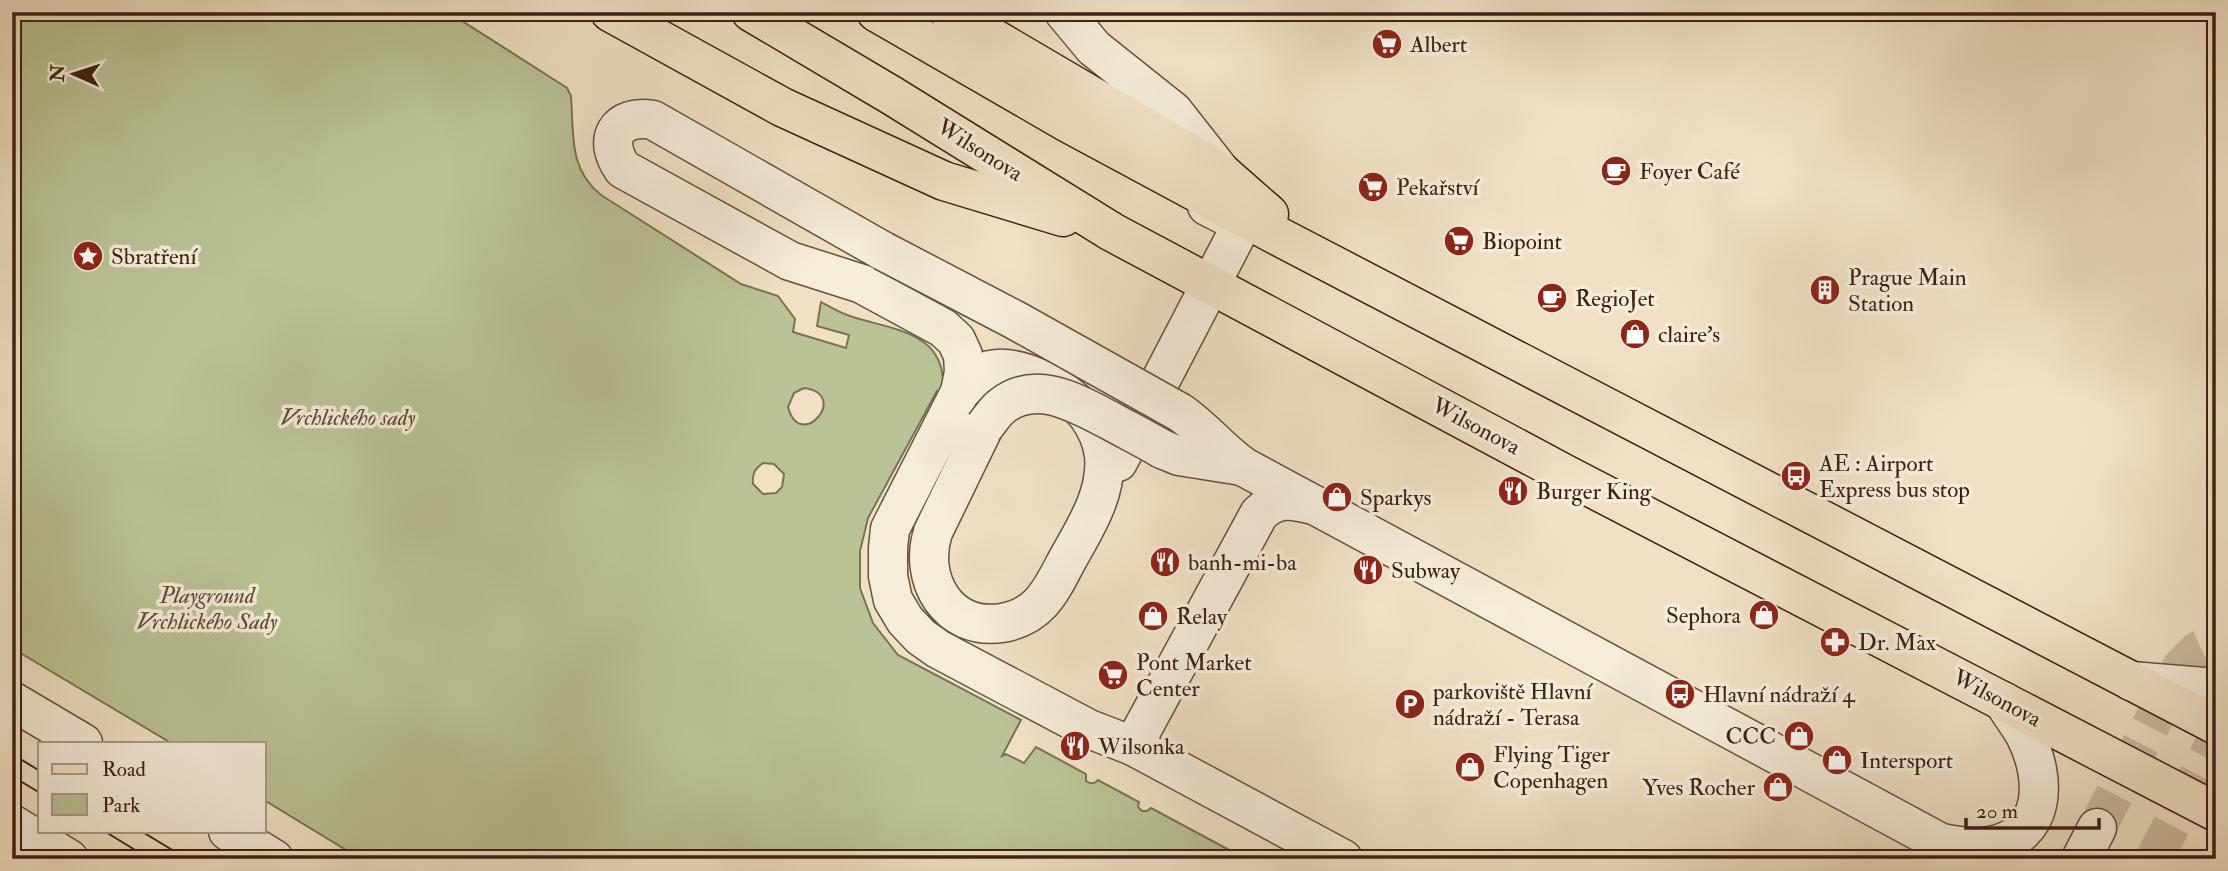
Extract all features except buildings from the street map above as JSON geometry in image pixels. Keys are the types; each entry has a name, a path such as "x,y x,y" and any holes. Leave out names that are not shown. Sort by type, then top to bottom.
{"main road":[{"name":"Wilsonova","path":"751,12 1112,232 1553,468 2216,812"},
{"path":"876,12 1068,124 1319,258 2216,725"},
{"path":"948,12 1221,172 1319,258"},
{"path":"617,17 782,107 944,181 1112,232"}],"street":[{"path":"1064,12 1094,48 1173,111 1221,172"},
{"path":"1343,859 1133,746 1089,729 938,649 921,637 905,620 893,600 888,576 890,529 960,392 964,372 963,355 956,340 943,328 862,284 790,261 623,169 615,158 614,145 617,131 626,120 653,120 883,251 1015,320 1181,413 1195,422 1244,467 1949,851 1989,847 2008,841 2030,821 2037,809 2040,790 2026,738 2003,701"},
{"path":"1153,179 1242,223 1099,498 1053,588 1040,606 1021,618 1000,623 977,622 959,614 944,603 934,586 928,566 928,549 933,532 984,427 1000,407 1016,397 1034,393 1072,400 1162,449 1179,456 1244,467"},
{"path":"960,392 974,379 990,370 1010,370 1029,374 1067,393 1088,415 1099,435 1104,455 1104,477 1099,498"},
{"path":"1133,746 1259,513 1280,500 1321,508"},
{"path":"2130,681 2216,688"},
{"path":"12,701 81,742"},
{"path":"12,824 69,859"},
{"path":"230,832 274,859"}],"green space":[{"name":"Vrchlického sady","path":"12,12 448,12 567,88 571,96 575,150 590,185 601,195 741,284 778,296 795,319 793,332 846,348 849,335 817,326 821,302 846,315 901,331 928,345 937,357 942,373 943,393 937,391 868,518 860,551 860,588 873,623 898,655 1021,720 1002,756 1006,754 1024,763 1036,747 1086,774 1086,781 1094,783 1098,780 1139,802 1138,807 1142,811 1151,808 1246,859 361,859 266,801 266,742 169,742 12,648","holes":["804,388 817,392 823,400 823,409 818,417 811,423 802,424 794,420 788,407 794,393","763,463 774,464 784,474 782,487 776,493 763,494 753,484 753,477"]}],"tunnel":[{"path":"2097,828 2181,667 2198,650 2216,642"},
{"path":"2154,859 2216,740"}],"tram line":[{"path":"12,754 38,770"},
{"path":"12,776 38,792"},
{"path":"106,832 150,859"},
{"path":"143,832 187,859"}],"place":[{"name":"Albert","path":"1387,44"},
{"name":"Foyer Café","path":"1616,171"},
{"name":"Pekařství","path":"1373,187"},
{"name":"Biopoint","path":"1459,241"},
{"name":"Sbratření","path":"88,256"},
{"name":"Prague Main Station","path":"1825,290"},
{"name":"RegioJet","path":"1552,298"},
{"name":"claire's","path":"1635,334"},
{"name":"AE : Airport Express bus stop","path":"1796,476"},
{"name":"Burger King","path":"1513,491"},
{"name":"Sparkys","path":"1337,497"},
{"name":"banh-mi-ba","path":"1165,562"},
{"name":"Subway","path":"1368,570"},
{"name":"Sephora","path":"1764,615"},
{"name":"Relay","path":"1153,616"},
{"name":"Dr. Max","path":"1835,642"},
{"name":"Pont Market Center","path":"1113,675"},
{"name":"Hlavní nádraží 4","path":"1680,694"},
{"name":"parkoviště Hlavní nádraží - Terasa","path":"1410,704"},
{"name":"CCC","path":"1799,736"},
{"name":"Wilsonka","path":"1075,746"},
{"name":"Intersport","path":"1837,760"},
{"name":"Flying Tiger Copenhagen","path":"1470,767"},
{"name":"Yves Rocher","path":"1778,787"}],"park label":[{"name":"Playground Vrchlického Sady","path":"207,608"}]}
